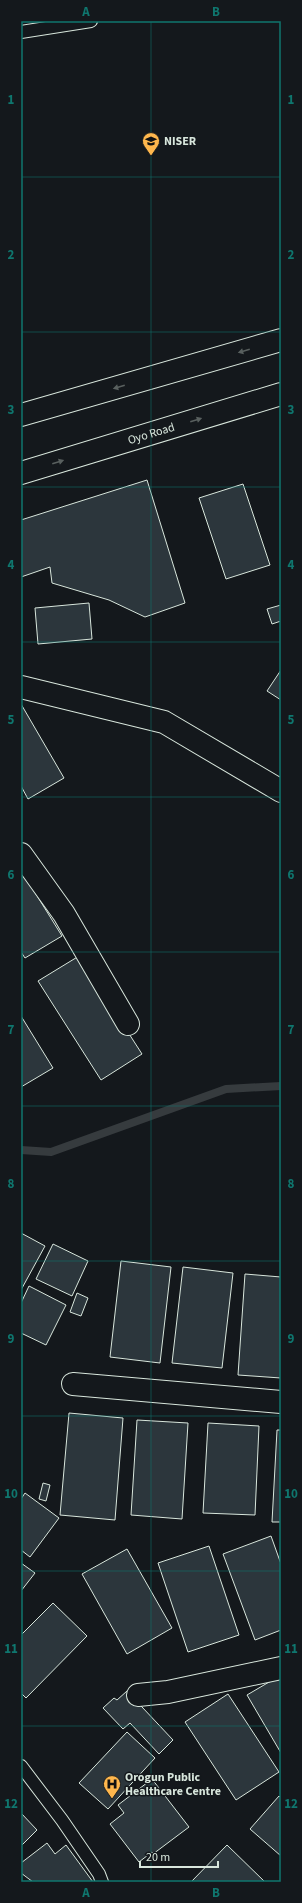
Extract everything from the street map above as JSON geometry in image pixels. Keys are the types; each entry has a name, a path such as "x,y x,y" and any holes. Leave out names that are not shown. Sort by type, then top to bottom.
{"main road":[{"path":"21,415 281,340"},
{"name":"Oyo Road","path":"21,473 281,394"},
{"path":"21,687 164,722 281,791"},
{"path":"21,854 64,914 128,1024"},
{"path":"73,1384 281,1402"},
{"path":"138,1695 168,1692 281,1668"}],"lane":[{"path":"21,32 91,21"},
{"path":"21,1766 62,1820 99,1874 102,1882"}],"building":[{"path":"147,480 185,603 145,617 109,600 52,583 50,567 21,577 21,520"},
{"path":"243,484 270,565 226,579 199,498"},
{"path":"89,603 92,639 38,644 35,608"},
{"path":"281,605 281,621 272,624 267,609"},
{"path":"281,670 281,700 267,691"},
{"path":"21,704 64,778 28,799 21,786"},
{"path":"21,870 62,936 25,958 21,952"},
{"path":"79,956 142,1054 101,1080 38,981"},
{"path":"21,1016 53,1068 21,1087"},
{"path":"21,1233 45,1246 21,1290"},
{"path":"53,1244 88,1261 72,1296 36,1279"},
{"path":"121,1261 171,1267 160,1363 110,1357"},
{"path":"183,1267 233,1273 222,1368 172,1363"},
{"path":"245,1274 281,1277 281,1378 238,1375"},
{"path":"29,1286 66,1305 46,1345 21,1333 21,1303"},
{"path":"77,1293 88,1298 81,1316 70,1312"},
{"path":"69,1413 123,1418 115,1520 60,1515"},
{"path":"137,1420 188,1423 182,1519 131,1515"},
{"path":"208,1423 259,1426 255,1515 203,1513"},
{"path":"277,1430 281,1430 281,1522 272,1522"},
{"path":"43,1483 50,1485 46,1501 39,1499"},
{"path":"25,1493 59,1518 30,1557 21,1550 21,1499"},
{"path":"271,1536 281,1564 281,1630 255,1640 223,1554"},
{"path":"209,1546 239,1635 188,1652 158,1563"},
{"path":"127,1549 172,1628 127,1654 82,1574"},
{"path":"21,1563 35,1573 21,1591"},
{"path":"53,1603 87,1636 26,1698 21,1693 21,1635"},
{"path":"281,1675 281,1753 247,1695"},
{"path":"127,1691 173,1740 159,1754 130,1723 123,1729 103,1708 114,1698 117,1700"},
{"path":"228,1694 279,1772 236,1800 185,1722"},
{"path":"127,1732 155,1758 108,1809 79,1783"},
{"path":"152,1779 189,1827 153,1854 152,1852 139,1862 110,1824 124,1813 118,1805"},
{"path":"279,1796 281,1798 281,1856 250,1829"},
{"path":"21,1813 37,1830 21,1846"},
{"path":"47,1843 55,1854 66,1845 93,1882 33,1882 21,1873 21,1863"},
{"path":"227,1845 265,1882 191,1882"}],"waterway":[{"path":"21,1150 51,1152 226,1089 281,1086"}],"place":[{"name":"NISER","path":"151,156"},
{"name":"Orogun Public Healthcare Centre","path":"112,1799"}]}
